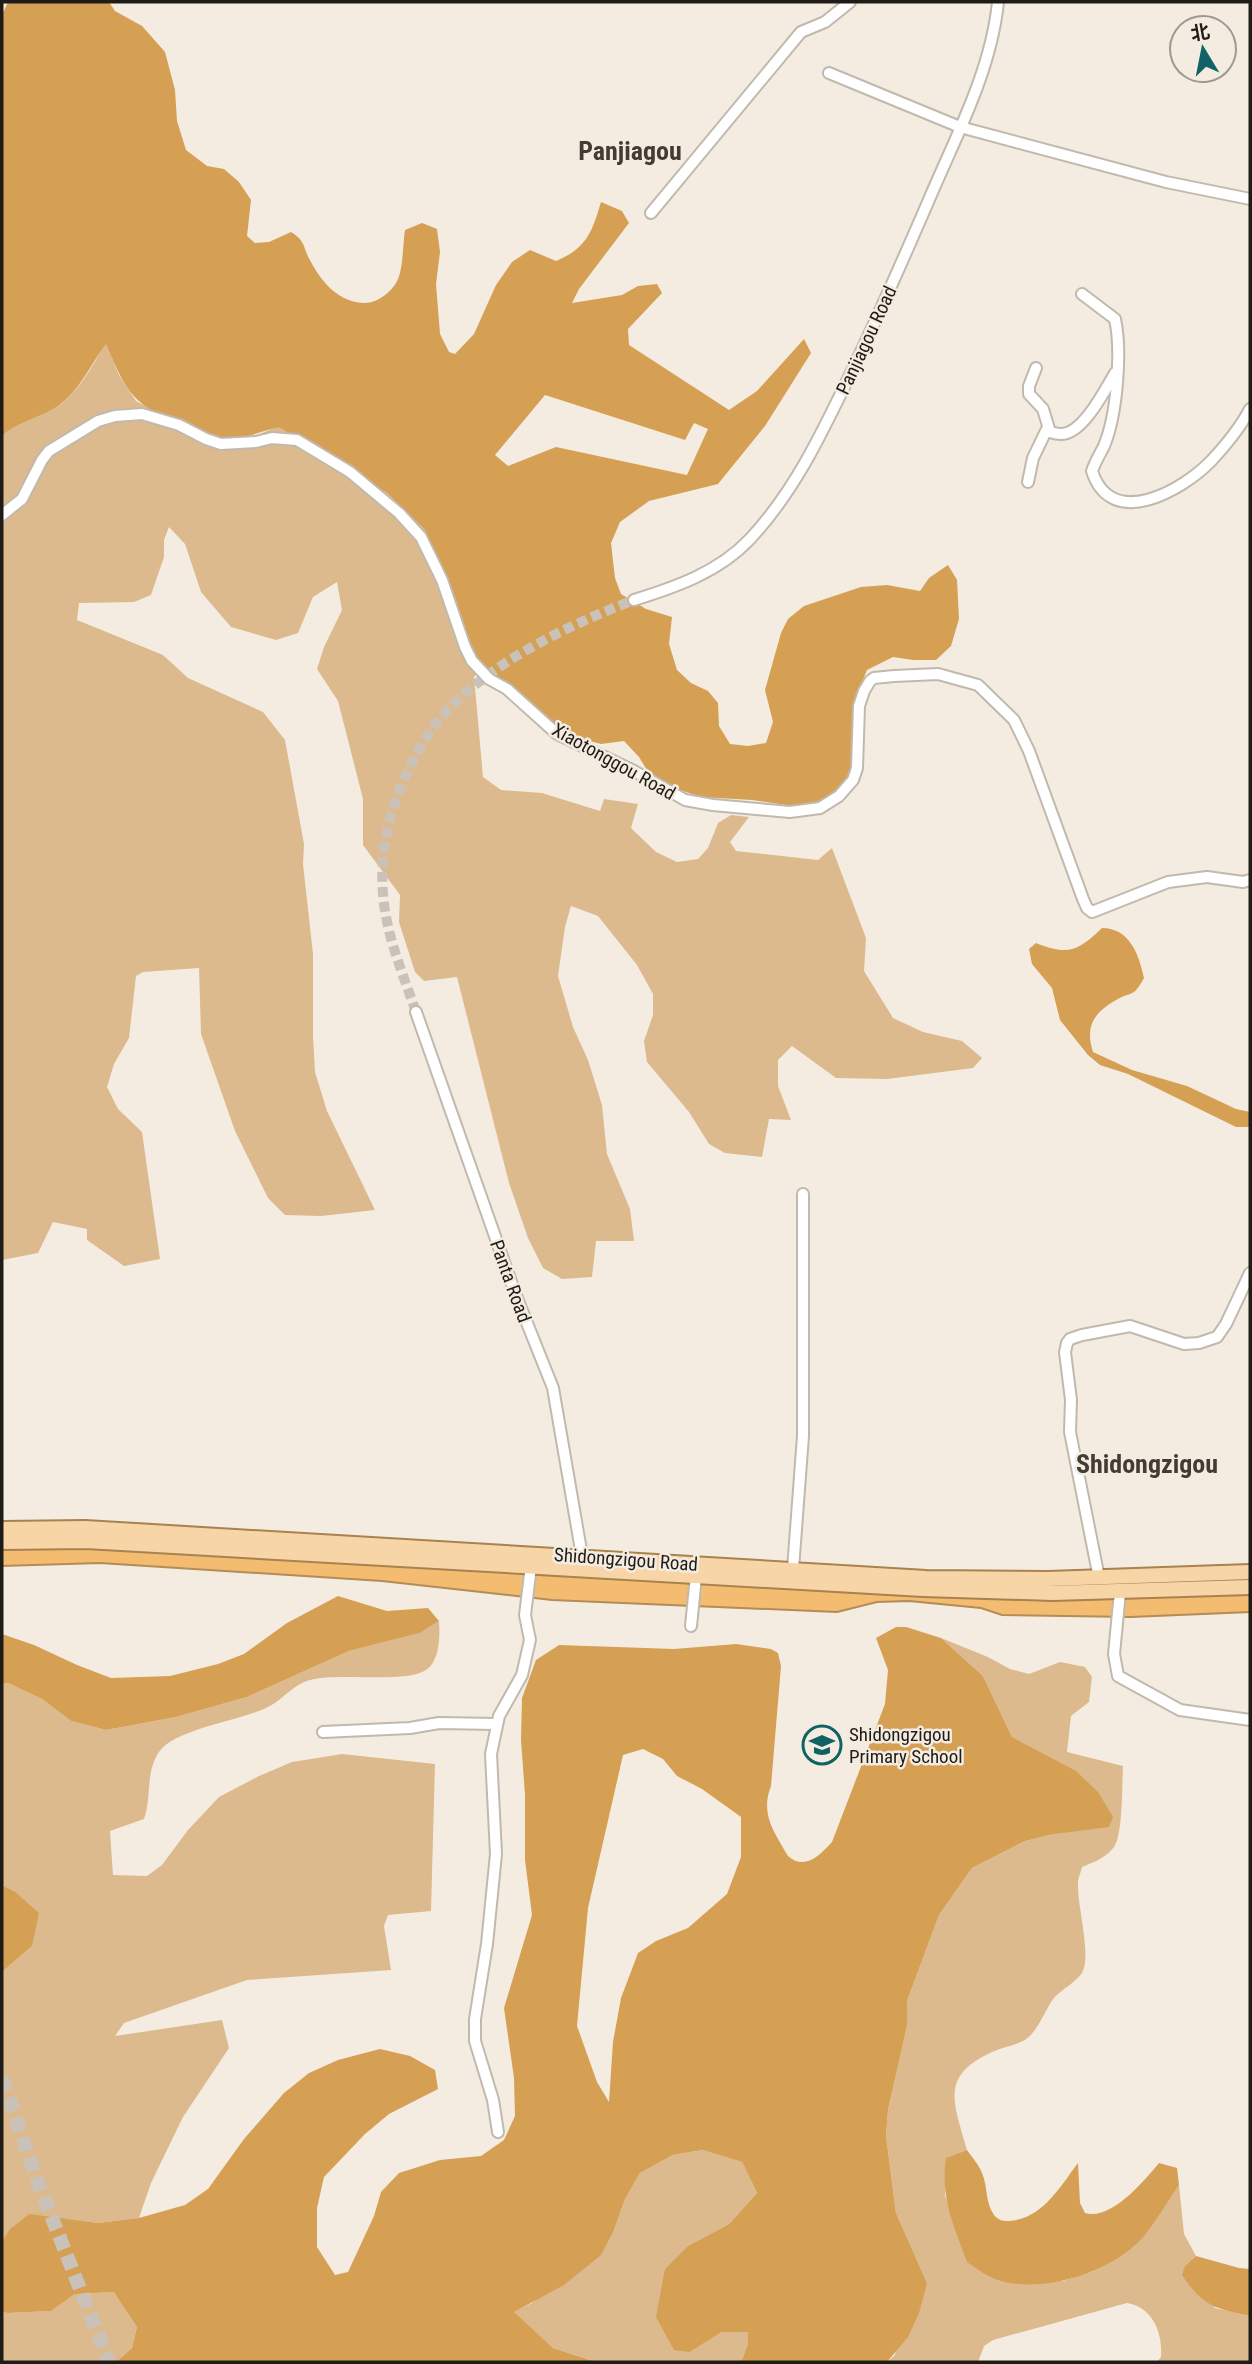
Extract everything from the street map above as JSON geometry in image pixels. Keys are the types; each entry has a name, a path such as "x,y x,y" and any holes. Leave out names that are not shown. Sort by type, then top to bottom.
{"main road":[{"name":"Shidongzigou Road","path":"2,1529 85,1528 926,1578 1098,1578 1250,1572"},
{"name":"Shidongzigou Road","path":"2,1542 86,1541 696,1578 1053,1594 1250,1587"}],"street":[{"path":"650,213 800,32 825,22 849,2"},
{"name":"Panjiagou Road","path":"634,600 693,580 748,541 771,514 814,452 884,305 960,127 989,51 998,2"},
{"path":"829,73 960,127 1166,182 1250,199"},
{"path":"1082,294 1115,319 1119,334 1113,416 1092,471 1107,496 1123,503 1137,503 1163,494 1192,477 1210,462 1234,434 1250,409"},
{"path":"1037,368 1029,386 1029,394 1043,409 1050,432 1060,434 1078,427 1117,370"},
{"name":"Xiaotonggou Road","path":"2,515 22,499 49,451 98,421 115,416 142,414 179,425 221,444 256,442 272,438 297,440 350,472 399,513 421,537 442,580 465,647 472,661 489,679 507,689 556,734 634,771 685,800 790,812 820,808 839,796 853,780 857,768 859,706 870,681 874,678 939,674 978,685 1014,720 1029,751 1083,899 1087,908 1093,912 1168,882 1207,877 1250,880"},
{"path":"1028,482 1034,458 1048,429"},
{"name":"Panta Road","path":"416,1012 515,1293 553,1388 582,1556"},
{"path":"793,1569 803,1436 803,1194"},
{"path":"1098,1578 1070,1432 1071,1401 1065,1352 1067,1343 1070,1339 1082,1335 1130,1326 1184,1343 1199,1343 1217,1337 1250,1273"},
{"path":"498,2133 493,2100 475,2041 475,2019 487,1944 496,1854 491,1754 496,1724 522,1675 530,1640 526,1615 531,1568"},
{"path":"691,1626 696,1578"},
{"path":"1120,1593 1114,1654 1118,1676 1180,1710 1250,1720"},
{"path":"324,1731 410,1728 439,1723 496,1724"}],"shaded area":[{"path":"8,2 109,2 115,11 142,26 165,52 175,90 177,121 186,150 207,166 224,169 239,182 251,200 247,236 255,243 269,242 291,232 302,242 315,270 326,284 348,300 365,303 375,301 393,288 400,274 405,230 422,223 437,229 440,252 436,284 440,334 449,352 455,354 474,334 496,285 512,262 530,250 556,261 575,251 587,238 601,202 622,211 629,223 579,289 572,303 622,295 638,286 657,284 662,293 628,329 629,345 729,410 757,391 804,339 811,353 765,426 718,484 649,501 620,522 611,543 615,578 621,594 646,609 672,617 669,644 677,670 691,683 708,691 718,703 719,726 730,744 748,746 766,743 773,722 765,690 781,633 788,619 804,606 861,587 887,585 920,591 929,578 948,565 957,580 959,619 951,646 936,660 893,657 867,670 852,722 853,755 850,778 828,800 800,807 752,800 701,797 659,783 624,741 601,744 579,738 551,725 486,672 470,648 457,603 425,530 387,493 279,427 232,440 214,439 185,420 156,412 131,392 119,374 106,344 71,395 55,408 14,427 2,436 2,15","holes":["545,395 685,440 694,423 708,429 687,475 556,447 508,466 495,455"]},
{"path":"106,343 119,375 136,401 158,413 186,420 205,435 255,436 278,426 387,493 425,530 457,603 470,648 486,672 474,676 483,777 501,790 542,793 600,811 604,799 638,804 631,828 656,852 677,862 698,859 708,848 718,823 731,815 749,817 730,842 736,851 818,860 832,848 866,938 864,971 893,1018 923,1032 962,1041 982,1058 973,1068 887,1079 836,1078 792,1046 778,1060 778,1086 791,1120 769,1119 762,1157 725,1153 709,1144 689,1112 647,1062 644,1041 653,1015 653,994 637,965 598,916 571,906 558,976 573,1027 588,1060 602,1105 607,1154 630,1209 634,1241 596,1241 592,1277 562,1279 543,1268 528,1238 509,1183 457,977 424,981 415,972 399,922 400,895 363,845 363,799 338,701 317,669 324,647 342,610 337,582 313,597 298,633 276,640 231,627 201,592 185,544 169,527 164,540 164,557 151,595 134,602 79,603 77,620 163,655 188,678 263,712 285,740 304,844 303,864 313,954 315,1072 327,1111 375,1210 321,1216 285,1215 268,1198 235,1131 201,1034 199,968 143,972 136,976 129,1038 114,1064 107,1087 118,1109 142,1132 160,1259 124,1266 87,1240 87,1229 53,1222 38,1253 2,1260 2,436 14,427 48,412 71,395"},
{"path":"1102,928 1120,933 1132,944 1144,978 1134,992 1107,1006 1095,1017 1090,1032 1093,1052 1132,1070 1187,1086 1236,1109 1250,1112 1250,1127 1236,1127 1128,1074 1100,1065 1088,1055 1060,1020 1052,988 1032,964 1029,949 1036,943 1056,949 1072,949 1086,942"},
{"path":"84,1547 710,1582 873,1594 1250,1590 1250,1612 1131,1617 1002,1615 981,1608 909,1601 877,1602 837,1612 552,1600 382,1581 100,1563 2,1566 2,1550"},
{"path":"338,1596 387,1611 428,1608 439,1621 420,1633 349,1651 247,1697 176,1717 106,1730 71,1721 42,1699 8,1683 2,1684 2,1634 111,1678 170,1676 218,1664 244,1654 287,1623"},
{"path":"439,1621 437,1654 426,1670 403,1676 310,1680 266,1708 193,1731 167,1744 159,1752 152,1768 144,1819 110,1831 113,1875 147,1876 162,1865 188,1830 219,1797 292,1762 342,1754 435,1764 431,1911 388,1915 384,1926 391,1970 247,1980 124,2023 115,2036 222,2020 229,2048 183,2117 151,2183 139,2218 98,2223 64,2219 9,2230 2,2241 2,1972 32,1946 14,1891 2,1885 2,1684 8,1683 42,1699 71,1721 106,1730 176,1717 247,1697 349,1651 420,1633"},
{"path":"896,1627 906,1627 941,1638 983,1676 1012,1737 1076,1771 1098,1792 1113,1817 1109,1827 1054,1834 1025,1841 972,1868 939,1915 907,2001 907,2026 888,2110 886,2136 896,2213 927,2283 919,2313 908,2337 887,2362 741,2362 748,2344 748,2332 722,2332 690,2352 674,2350 656,2317 665,2269 688,2246 729,2224 757,2193 742,2162 703,2150 673,2155 640,2173 625,2199 614,2230 601,2255 564,2285 514,2312 553,2348 596,2362 116,2362 132,2348 137,2327 114,2292 75,2294 51,2311 2,2312 2,2241 9,2230 29,2214 98,2223 139,2218 185,2205 208,2189 244,2139 284,2093 309,2073 338,2060 380,2049 410,2056 435,2070 438,2089 389,2114 365,2134 324,2177 317,2208 317,2247 335,2275 348,2272 374,2216 381,2192 399,2173 440,2160 481,2156 504,2140 515,2116 514,2078 504,2008 532,1915 525,1860 525,1795 521,1740 522,1698 536,1660 559,1645 674,1649 736,1644 771,1649 778,1653 781,1666 768,1814 788,1856 806,1862 832,1842 885,1704 888,1670 876,1638","holes":["643,1749 663,1759 677,1776 702,1789 741,1817 741,1857 727,1894 688,1928 656,1941 638,1953 621,1998 613,2042 609,2102 597,2082 577,2026 588,1908 623,1755"]},
{"path":"941,1638 1010,1669 1029,1674 1060,1662 1085,1667 1092,1677 1089,1702 1071,1716 1067,1752 1123,1766 1121,1821 1117,1841 1107,1854 1082,1867 1078,1879 1085,1943 1085,1965 1082,1973 1054,1998 1028,2037 975,2061 957,2081 955,2105 967,2150 947,2158 945,2195 967,2262 1063,2281 1091,2272 1117,2258 1162,2209 1179,2185 1184,2234 1196,2256 1185,2266 1215,2308 1250,2316 1250,2362 1157,2362 1161,2357 1161,2348 1154,2323 1144,2310 1127,2303 993,2340 984,2346 978,2362 887,2362 894,2356 927,2283 896,2213 886,2136 888,2110 907,2026 907,2001 939,1915 972,1868 1025,1841 1054,1834 1040,1753 1012,1737 983,1676"},
{"path":"2,1885 14,1891 39,1913 32,1946 2,1972"},
{"path":"704,2150 742,2162 757,2193 729,2224 688,2246 690,2352 722,2332 748,2331 748,2344 741,2362 596,2362 553,2348 513,2312 532,2303 614,2230 625,2199 640,2173 673,2155"},
{"path":"967,2150 982,2173 991,2210 997,2218 1004,2221 1021,2219 1041,2208 1078,2163 1080,2203 1085,2213 1095,2214 1116,2205 1136,2189 1159,2163 1177,2168 1179,2185 1145,2235 1115,2260 1096,2270 1055,2282 1013,2284 995,2279 967,2262 957,2236 945,2186 946,2158"},
{"path":"1196,2256 1250,2269 1250,2316 1218,2308 1197,2294 1182,2275 1185,2266"},
{"path":"115,2292 137,2327 132,2348 116,2362 2,2362 2,2312 51,2311 75,2294"}],"tunnel":[{"path":"416,1012 391,939 382,881 391,814 415,756 450,707 491,673 536,644 634,600"},
{"path":"2,2078 37,2180 109,2362"}],"place":[{"name":"Shidongzigou Primary School","path":"822,1745"}],"district":[{"name":"Panjiagou","path":"630,151"},
{"name":"Shidongzigou","path":"1147,1464"}]}
